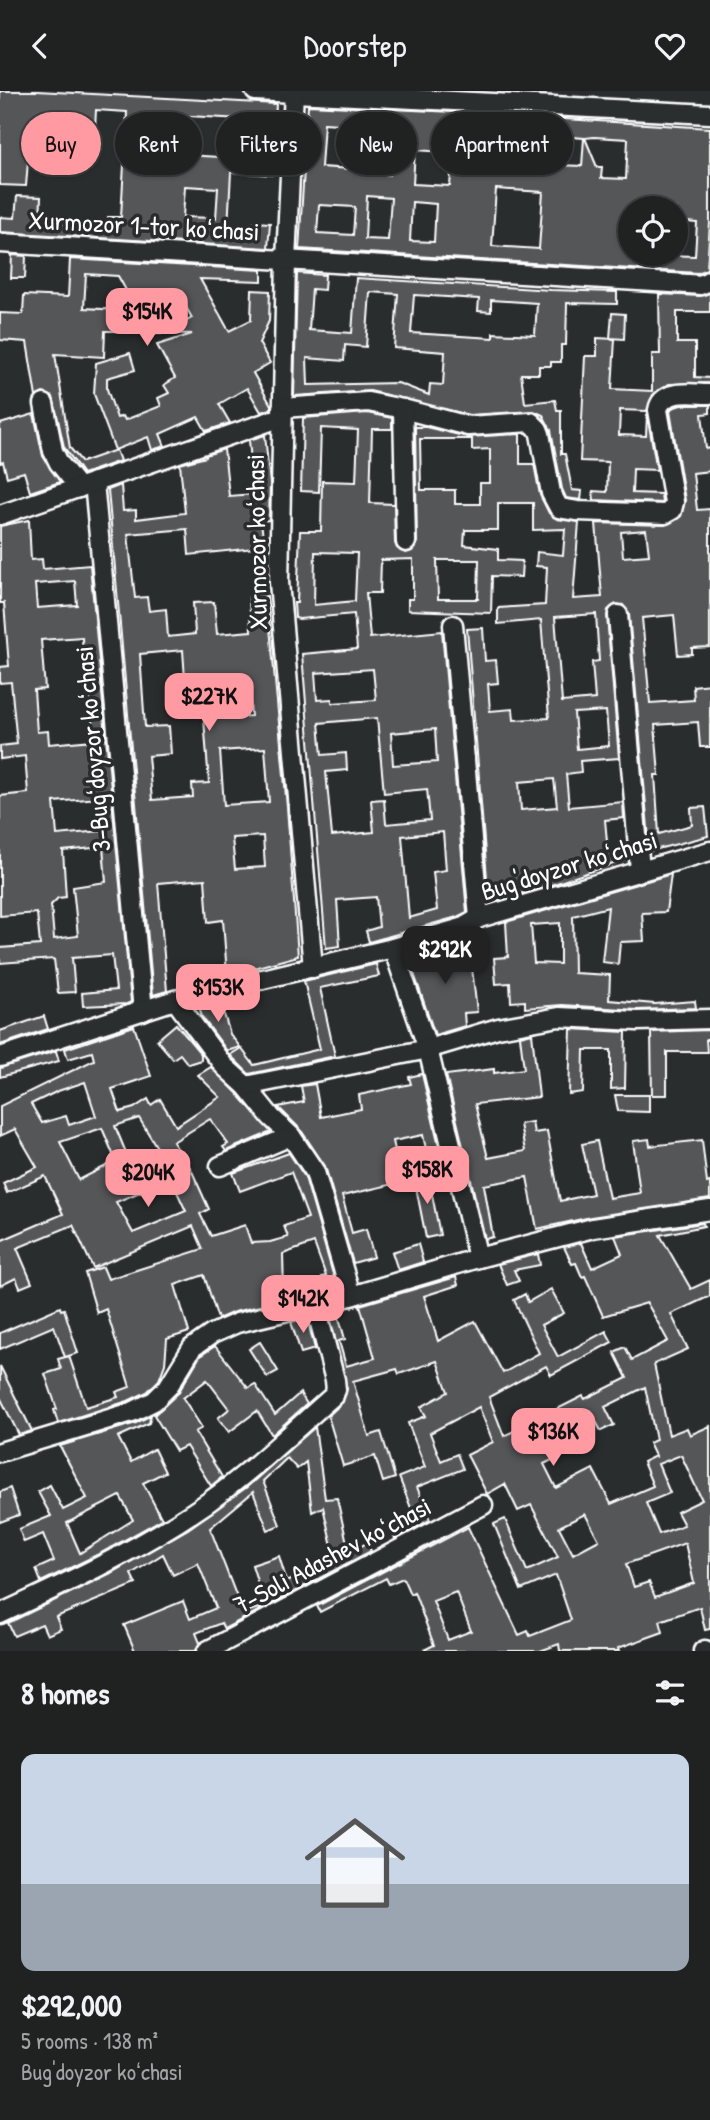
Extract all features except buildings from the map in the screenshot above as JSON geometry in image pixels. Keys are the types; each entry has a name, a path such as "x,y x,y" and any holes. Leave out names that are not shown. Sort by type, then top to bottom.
{"street":[{"path":"255,91 710,114"},
{"name":"Xurmozor koʻchasi","path":"294,92 286,260 279,582 313,968"},
{"name":"Xurmozor 1-tor koʻchasi","path":"0,243 701,285 710,280"},
{"path":"0,515 282,412 368,402 468,426 531,422 538,429 551,493 559,508 665,514 672,510 674,502 659,404 663,398 671,395 710,394"},
{"path":"44,404 53,450 59,463 87,485"},
{"path":"403,409 406,542"},
{"name":"3-Bugʻdoyzor koʻchasi","path":"87,485 143,1011"},
{"path":"618,615 640,870"},
{"path":"453,625 480,918"},
{"name":"Bug'doyzor koʻchasi","path":"0,1057 175,1000 393,948 462,928 480,918 710,851"},
{"path":"393,948 428,1049 478,1258"},
{"path":"175,1000 224,1066 291,1136 315,1172 351,1296"},
{"path":"246,1086 428,1049 498,1028 559,1017 637,1021 710,1019"},
{"path":"220,1166 291,1136"},
{"path":"0,1453 132,1412 154,1401 168,1387 192,1348 212,1334 237,1323 351,1296 478,1258 593,1228 710,1210"},
{"path":"0,1614 117,1559 174,1525 252,1468 333,1396 336,1390 335,1380 316,1304"},
{"name":"7-Soli Adashev koʻchasi","path":"206,1651 483,1505"}]}
